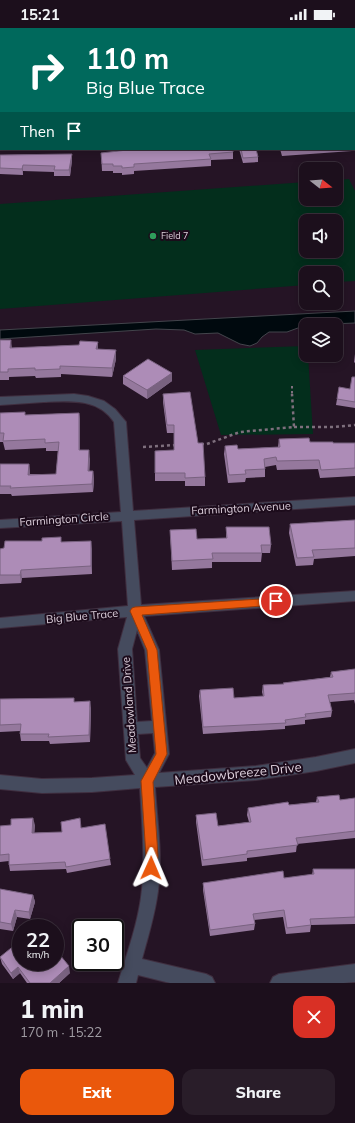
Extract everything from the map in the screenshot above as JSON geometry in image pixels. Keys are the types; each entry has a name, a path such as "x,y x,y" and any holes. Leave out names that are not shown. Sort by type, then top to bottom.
{"street":[{"path":"0,401 74,397 92,400 107,408 116,416 121,429 135,611 152,650 162,754 147,781"},
{"name":"Farmington Avenue","path":"128,515 355,501"},
{"name":"Farmington Circle","path":"0,524 128,515"},
{"name":"Big Blue Trace","path":"0,623 135,611 355,596"},
{"name":"Meadowland Drive","path":"127,983 143,926 150,890 152,856 147,781 133,760 125,649 135,611"},
{"path":"131,729 159,726"},
{"name":"Meadowbreeze Drive","path":"0,782 42,786 92,786 256,773 316,764 355,756"},
{"path":"131,965 206,983"},
{"path":"279,983 355,973"}],"path":[{"path":"292,386 294,427"},
{"path":"200,444 207,444 240,432 294,427 334,428 355,425"},
{"path":"143,447 179,445"}],"green space":[{"name":"Field 7","path":"343,179 349,179 355,191 355,281 343,282 343,266 299,266 299,286 0,309 0,204 299,183 299,206 343,206"},
{"path":"299,346 299,362 308,362 313,434 221,435 195,350"}],"shaded area":[{"path":"355,311 355,323 343,323 343,318 299,318 299,328 287,332 269,332 257,343 250,346 240,344 218,333 195,334 184,330 156,329 0,339 0,330"}],"building":[{"path":"127,150 233,150 233,152 209,154 211,159 134,164 134,167 122,168 122,166 113,166 113,164 102,164 101,153"},
{"path":"241,150 256,150 258,157 243,158"},
{"path":"72,154 69,170 54,170 55,166 23,165 22,169 0,168 0,155"},
{"path":"0,340 11,340 10,348 79,345 80,341 98,342 96,349 116,350 112,368 60,366 60,369 8,369 8,372 0,372"},
{"path":"148,359 172,373 147,390 123,376"},
{"path":"352,377 355,377 355,402 337,399 339,387 350,389"},
{"path":"190,392 198,443 203,443 205,477 185,478 185,473 155,473 155,451 174,450 174,425 167,425 163,394"},
{"path":"25,412 25,415 79,413 79,450 89,450 88,471 93,471 92,484 10,488 11,486 0,486 0,464 29,464 28,475 56,474 59,442 45,443 45,439 3,441 4,433 0,433 0,413"},
{"path":"309,438 310,442 355,443 355,468 321,470 319,460 277,461 276,457 264,459 265,469 245,470 246,474 229,475 225,446 237,445 238,449 280,447 279,439"},
{"path":"355,520 355,548 312,550 314,557 297,558 290,524"},
{"path":"226,527 269,527 271,545 261,545 262,553 212,553 213,559 172,561 170,530 196,529 197,539 227,538"},
{"path":"61,537 61,542 91,541 91,566 21,570 20,575 0,575 0,549 4,548 5,541 42,541 42,538"},
{"path":"355,669 355,693 328,695 332,711 305,714 306,717 285,720 286,723 203,727 200,690 233,688 234,698 264,696 263,685 284,684 283,683 333,677 331,672"},
{"path":"74,698 74,702 90,701 89,735 48,737 49,734 20,734 21,724 0,725 0,699"},
{"path":"339,795 340,800 355,798 355,831 296,838 298,845 247,851 247,854 203,860 196,815 216,813 218,826 251,822 248,808 288,802 289,805 319,802 317,797"},
{"path":"33,818 32,833 62,832 61,822 80,818 81,828 105,824 110,859 66,867 65,862 9,865 9,854 0,855 0,826 11,825 11,819"},
{"path":"313,869 355,869 355,917 310,919 311,925 287,928 284,910 253,914 255,924 210,930 203,883 283,871 284,878 314,874"},
{"path":"0,889 33,895 29,912 15,910 11,924 0,922"},
{"path":"12,947 12,971 13,971 11,973 0,957"},
{"path":"64,960 69,966 64,970"},
{"path":"21,971 63,971 50,983 30,983"}],"place":[{"name":"Field 7","path":"153,236"}],"route":[{"path":"151,868 152,856 147,781 162,754 152,650 135,611 276,601"}]}
